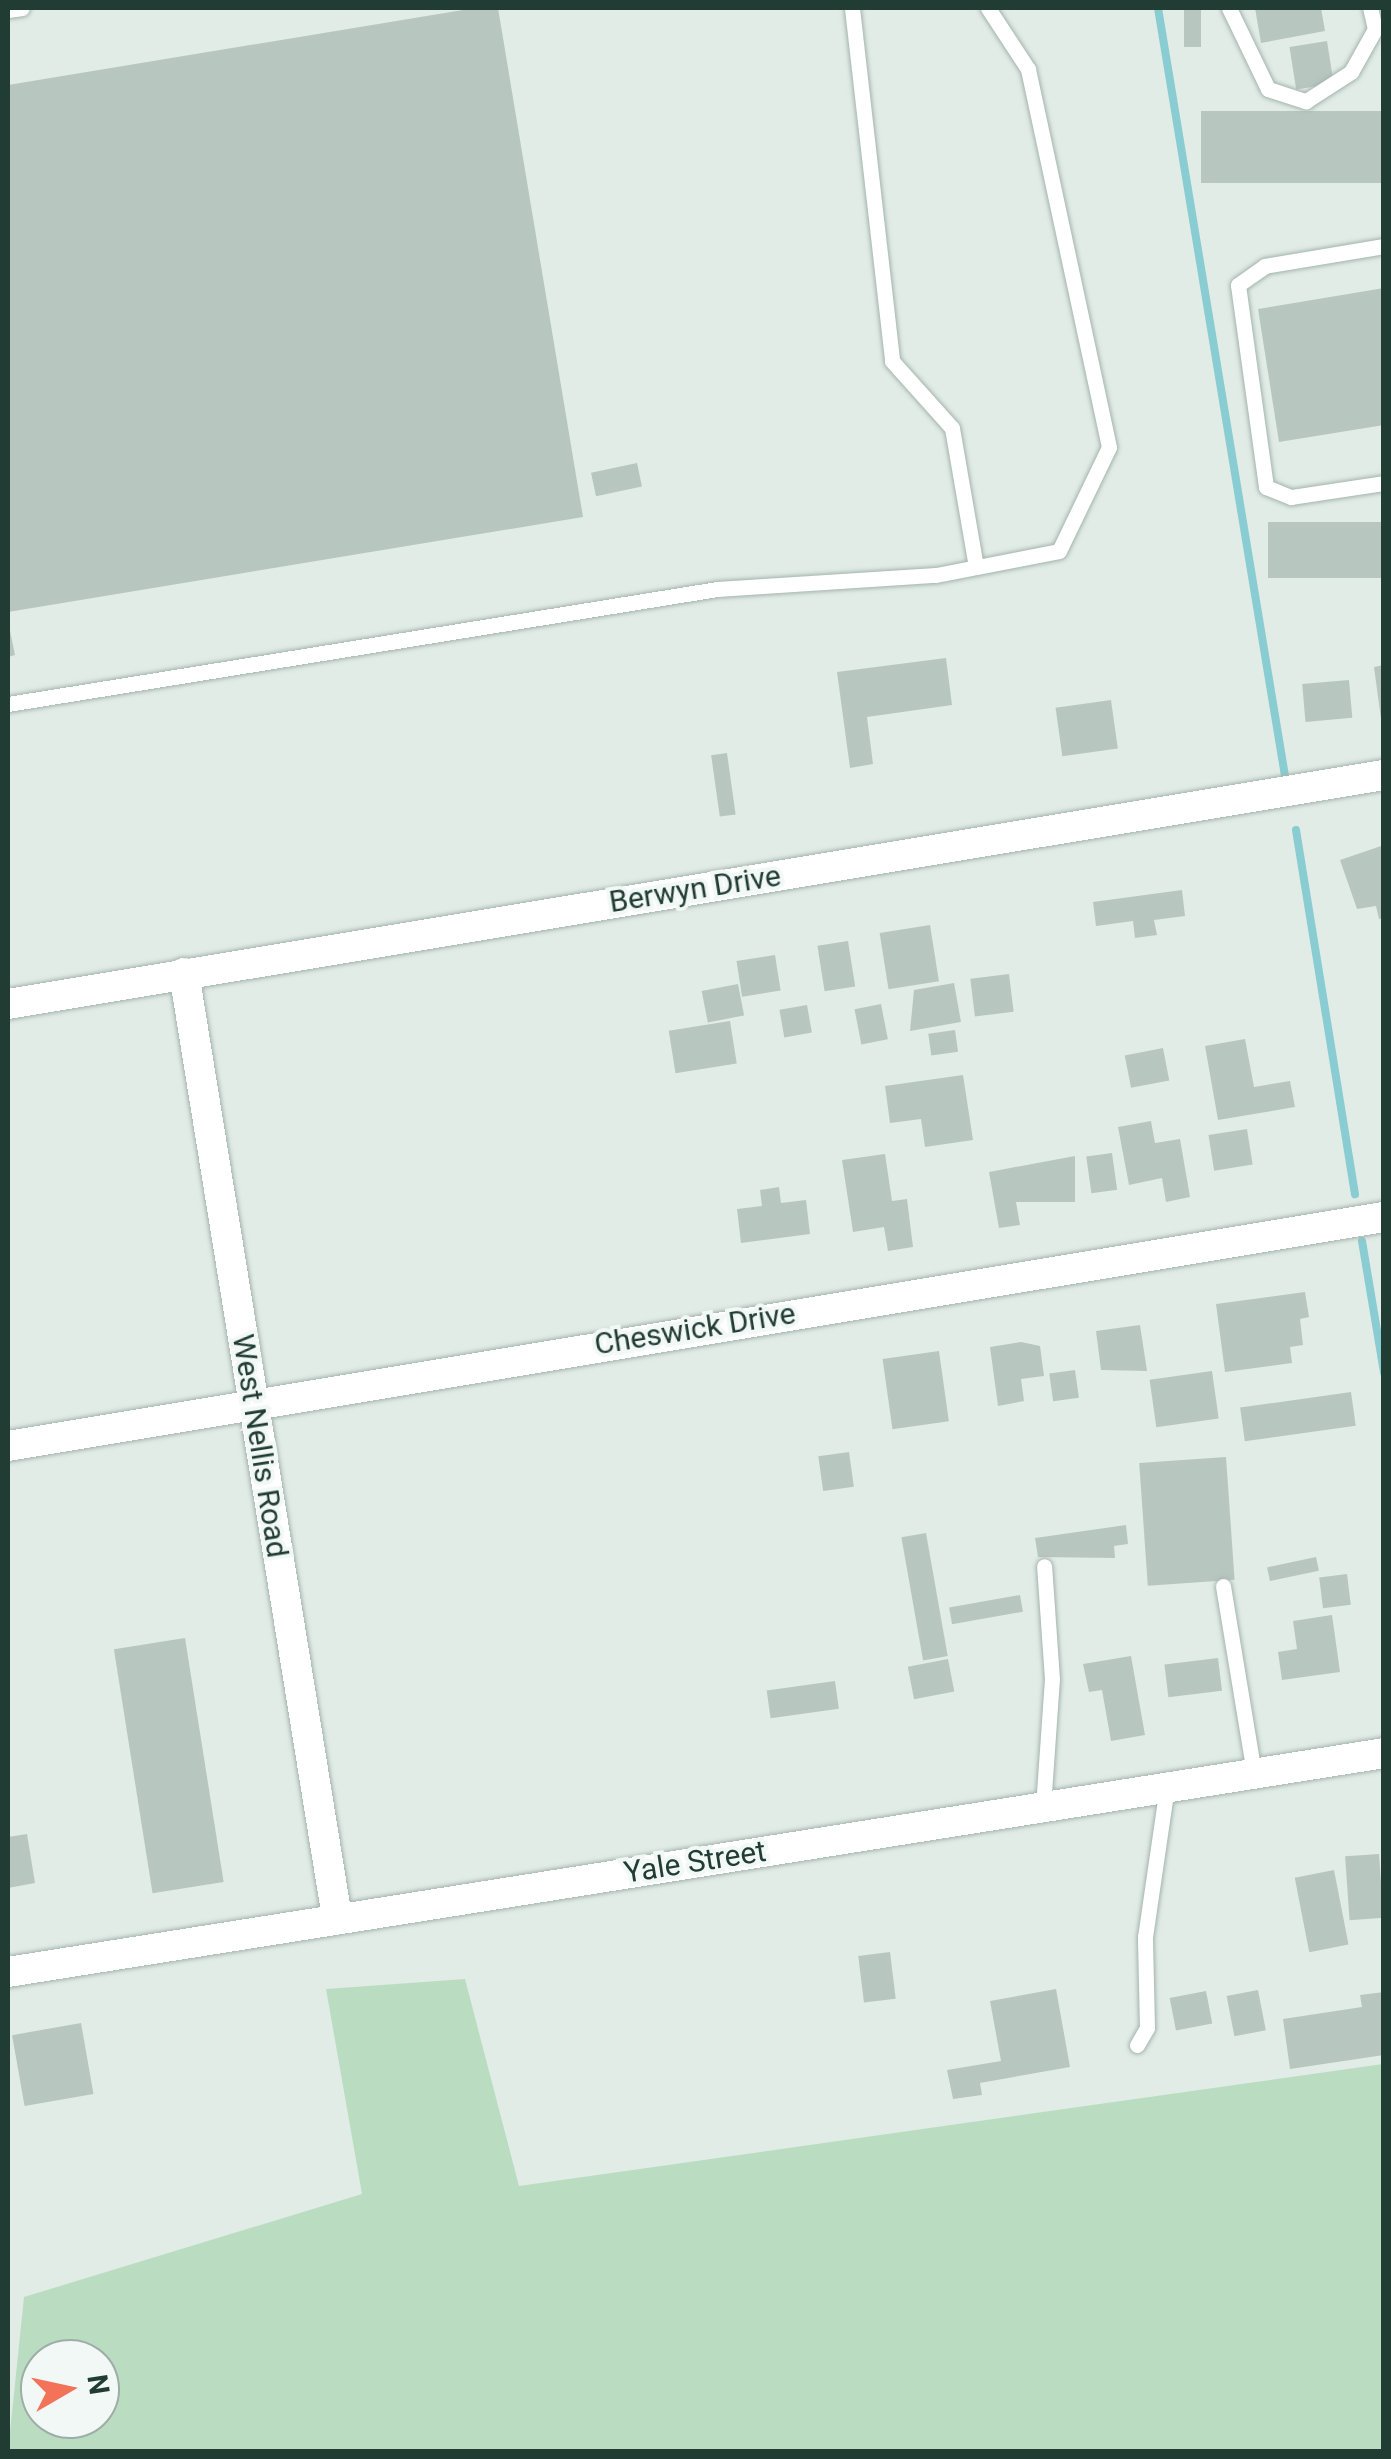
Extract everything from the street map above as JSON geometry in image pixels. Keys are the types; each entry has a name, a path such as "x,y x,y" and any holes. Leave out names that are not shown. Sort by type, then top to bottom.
{"street":[{"name":"Berwyn Drive","path":"8,1004 1384,775"},
{"name":"West Nellis Road","path":"184,973 337,1918"},
{"name":"Cheswick Drive","path":"8,1446 252,1400 1384,1217"},
{"name":"Yale Street","path":"8,1972 1384,1753"}],"lane":[{"path":"8,10 22,8"},
{"path":"852,8 892,361 952,428 976,567"},
{"path":"8,704 717,590 976,567 1058,551 1109,446 1028,69 988,8"},
{"path":"1229,8 1268,89 1306,101 1351,72 1374,29 1370,8"},
{"path":"1384,246 1264,266 1238,285 1266,488 1291,496 1384,483"},
{"path":"1043,1807 1052,1679 1044,1566"},
{"path":"1224,1586 1254,1773"},
{"path":"1137,2045 1147,2028 1145,1938 1167,1787"}],"green space":[{"path":"465,1979 519,2186 1383,2064 1383,2451 8,2451 24,2297 362,2194 326,1989"}],"building":[{"path":"475,8 498,8 583,517 8,612 8,85"},
{"path":"1184,8 1201,8 1201,47 1184,47"},
{"path":"1255,8 1321,8 1325,31 1261,43"},
{"path":"1327,41 1334,83 1296,89 1289,47"},
{"path":"1201,111 1384,111 1384,183 1201,183"},
{"path":"1384,288 1384,425 1279,442 1258,309"},
{"path":"637,463 642,486 596,496 591,473"},
{"path":"1268,522 1384,522 1384,578 1268,578"},
{"path":"8,621 15,655 8,657"},
{"path":"946,658 952,705 867,717 873,764 850,768 837,672"},
{"path":"1384,665 1384,719 1381,719 1374,667"},
{"path":"1349,680 1352,718 1305,722 1302,684"},
{"path":"1111,700 1118,749 1062,756 1056,708"},
{"path":"727,753 736,814 720,817 711,755"},
{"path":"1384,845 1384,918 1379,919 1376,906 1357,909 1340,860"},
{"path":"1182,890 1185,916 1154,920 1157,935 1135,938 1133,921 1096,926 1093,902"},
{"path":"930,925 939,981 889,989 880,933"},
{"path":"848,941 855,986 825,991 817,946"},
{"path":"775,955 781,991 742,997 736,961"},
{"path":"1009,974 1014,1012 975,1016 970,979"},
{"path":"954,983 961,1022 910,1031 914,990"},
{"path":"738,984 744,1015 708,1022 702,991"},
{"path":"881,1004 888,1039 861,1044 854,1009"},
{"path":"807,1005 812,1033 784,1037 779,1010"},
{"path":"730,1021 737,1063 675,1073 669,1031"},
{"path":"955,1030 958,1052 931,1056 928,1034"},
{"path":"1245,1039 1254,1087 1290,1081 1295,1107 1218,1120 1205,1046"},
{"path":"1163,1048 1169,1080 1131,1088 1125,1055"},
{"path":"963,1075 973,1140 925,1147 921,1119 890,1123 885,1086"},
{"path":"1151,1121 1155,1143 1180,1139 1190,1197 1166,1202 1162,1178 1129,1185 1118,1127"},
{"path":"1247,1129 1253,1165 1214,1171 1208,1135"},
{"path":"1112,1153 1117,1190 1091,1193 1086,1157"},
{"path":"885,1154 892,1201 907,1199 913,1247 888,1251 884,1227 853,1232 842,1160"},
{"path":"1075,1156 1075,1202 1016,1202 1020,1225 999,1228 989,1172"},
{"path":"779,1187 781,1203 806,1200 810,1234 741,1243 737,1209 762,1206 760,1190"},
{"path":"1305,1292 1309,1317 1300,1319 1303,1345 1290,1347 1292,1363 1225,1372 1216,1304"},
{"path":"1140,1325 1147,1371 1101,1370 1096,1331"},
{"path":"1021,1342 1040,1346 1044,1376 1021,1379 1024,1401 998,1406 990,1347"},
{"path":"939,1351 949,1421 892,1429 883,1359"},
{"path":"1075,1370 1079,1398 1053,1401 1049,1374"},
{"path":"1212,1371 1219,1419 1156,1427 1150,1380"},
{"path":"1351,1392 1356,1426 1245,1441 1240,1408"},
{"path":"849,1452 854,1487 823,1491 818,1456"},
{"path":"1226,1457 1235,1580 1148,1586 1139,1463"},
{"path":"1126,1525 1128,1544 1114,1546 1115,1558 1038,1557 1035,1538"},
{"path":"926,1533 948,1656 923,1660 901,1537"},
{"path":"1316,1557 1319,1571 1270,1581 1267,1567"},
{"path":"1347,1574 1351,1605 1323,1608 1319,1577"},
{"path":"1020,1595 1023,1612 952,1624 949,1608"},
{"path":"1332,1615 1340,1672 1282,1680 1278,1652 1297,1649 1293,1621"},
{"path":"185,1638 224,1882 153,1893 114,1649"},
{"path":"1131,1656 1145,1735 1111,1741 1102,1690 1089,1692 1083,1664"},
{"path":"1218,1658 1222,1691 1168,1697 1164,1665"},
{"path":"948,1659 954,1691 914,1699 908,1667"},
{"path":"835,1681 839,1709 771,1718 767,1691"},
{"path":"27,1834 35,1883 8,1888 8,1837"},
{"path":"1379,1854 1383,1918 1350,1920 1345,1856"},
{"path":"1334,1870 1349,1945 1309,1952 1295,1878"},
{"path":"890,1952 896,1999 864,2003 858,1956"},
{"path":"1056,1989 1070,2067 980,2083 982,2095 953,2099 947,2070 1001,2061 990,2001"},
{"path":"1258,1990 1266,2030 1234,2036 1227,1996"},
{"path":"1206,1991 1212,2023 1176,2030 1170,1998"},
{"path":"1384,1992 1384,2055 1290,2069 1283,2019 1362,2007 1360,1995"},
{"path":"81,2023 94,2094 25,2106 12,2035"}],"waterway":[{"path":"1158,8 1286,782"},
{"path":"1296,830 1355,1194"},
{"path":"1362,1241 1384,1373"}]}
